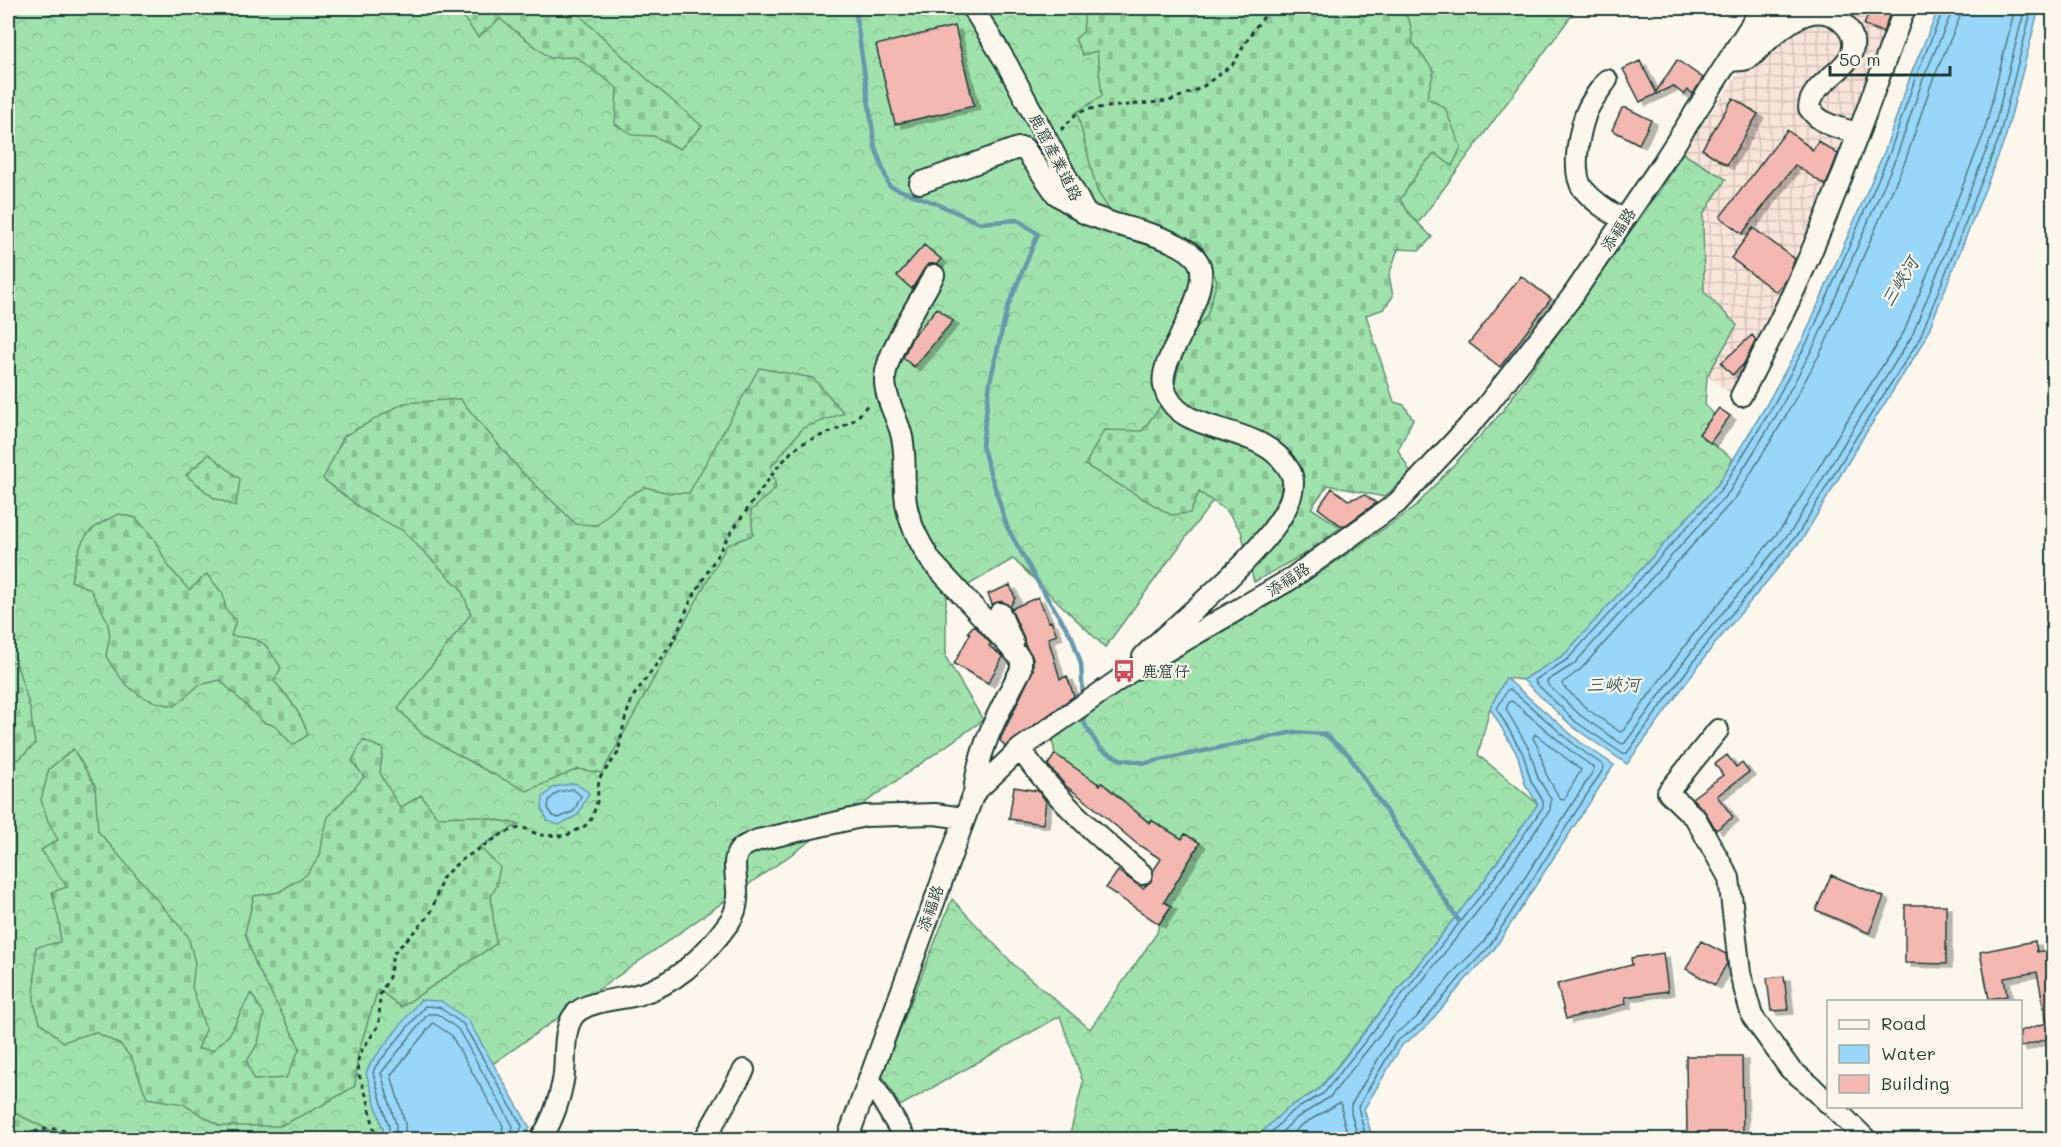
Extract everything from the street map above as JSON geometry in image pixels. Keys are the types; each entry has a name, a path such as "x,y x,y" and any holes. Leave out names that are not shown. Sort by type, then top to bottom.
{"street":[{"name":"鹿窟產業道路","path":"973,8 1008,64 1086,214 1179,246 1197,260 1201,269 1192,311 1169,358 1163,378 1172,404 1181,414 1257,441 1274,452 1292,475 1293,489 1288,507 1246,562 1157,642 1130,672"},
{"name":"添福路","path":"847,1140 974,793 1020,749 1130,672 1289,580 1397,503 1488,404 1571,298 1762,8"},
{"path":"1758,50 1781,8"},
{"path":"1741,396 1777,328 1810,255 1846,168 1905,8"},
{"path":"1729,61 1749,59 1779,31 1808,14 1819,12 1831,14 1850,30 1854,42 1852,52 1837,72 1814,93 1809,100 1809,108 1822,121 1834,127 1858,133"},
{"path":"1607,80 1585,114 1576,158 1577,175 1582,187 1593,199 1624,220"},
{"path":"920,183 1018,148 1024,148 1056,194 1086,214"},
{"path":"934,275 901,334 885,379 889,400 902,438 905,495 909,518 931,561 1021,659"},
{"path":"974,793 976,772 983,748 1022,670 1021,659 999,613"},
{"path":"1718,730 1668,792 1696,819 1729,878 1740,973 1752,1017 1790,1069 1827,1102"},
{"path":"1020,749 1036,772 1084,825 1142,874"},
{"path":"540,1140 549,1127 556,1109 563,1079 569,1026 576,1014 585,1007 640,994 669,983 690,966 718,936 732,918 737,907 735,858 743,846 758,840 865,816 935,814 963,818"},
{"path":"704,1140 744,1070"},
{"path":"869,1078 906,1140"},
{"path":"1833,1108 1867,1140"}],"path":[{"path":"1050,143 1076,114 1088,109 1169,101 1201,88 1233,64 1254,29 1271,8"},
{"path":"376,1140 369,1104 359,1075 358,1060 379,1025 380,994 389,977 393,954 428,917 442,879 460,861 516,828 522,827 539,835 551,837 565,836 585,826 592,818 597,802 599,779 618,753 632,698 674,640 690,602 729,535 776,470 794,450 807,441 856,419 870,403 885,379"},
{"path":"8,1130 15,1134 30,1135 45,1129 56,1129 82,1140"}],"shaded area":[{"path":"1776,8 1915,8 1807,296 1746,405 1707,376 1737,325 1704,292 1703,215 1725,179 1682,153 1733,81"}],"green space":[{"path":"8,8 1577,8 1105,647 1013,559 946,598 946,658 983,720 384,1140 8,1139"},
{"path":"456,8 572,8 647,79 702,126 680,149 654,136 633,135 615,124 617,88 576,57 550,58 500,19 478,37"},
{"path":"1085,8 1401,8 1410,22 1413,43 1434,71 1427,98 1445,108 1461,147 1452,166 1435,153 1422,166 1400,200 1412,217 1432,237 1420,250 1398,249 1389,275 1393,296 1384,309 1366,315 1394,402 1404,405 1413,419 1398,450 1411,473 1384,497 1328,485 1311,508 1341,527 1306,553 1254,582 1241,531 1227,511 1199,492 1190,513 1171,515 1085,465 1104,430 1142,431 1174,388 1184,341 1207,316 1217,281 1200,243 1110,211 1097,191 1077,112 1102,96 1097,51 1083,55 1075,39 1083,32"},
{"path":"1682,153 1726,179 1703,215 1704,292 1737,325 1707,376 1705,405 1714,414 1699,434 1733,459 1719,483 1564,655 1523,680 1506,678 1490,708 1478,755 1538,804 1484,881 1319,1089 1286,1109 1255,1139 1071,1139 1070,1134 1083,1082 1060,1016 900,1106 882,1075 952,899 1015,966 1090,1029 1157,933 1159,924 1171,907 1164,902 1200,843 1185,834 1182,839 1151,820 1146,821 1102,783 1095,783 1055,754 1052,739 1149,672 1299,587 1414,508 1501,413 1667,180"},
{"path":"759,368 813,378 844,413 803,428 771,467 776,488 751,511 753,535 727,545 602,773 578,769 527,791 423,735 398,709 471,614 461,589 402,530 366,512 323,479 344,436 404,403 460,399 519,469 576,524 597,525 627,497 645,487 669,493 689,493"},
{"path":"209,454 240,479 236,506 214,498 186,475"},
{"path":"119,514 136,518 154,539 169,567 189,590 207,574 223,594 226,610 236,620 231,636 257,640 271,652 281,668 274,681 294,706 308,735 293,745 275,726 263,722 220,680 199,685 175,706 151,701 133,691 119,676 106,656 110,635 107,620 90,589 71,581 84,539 96,526"},
{"path":"8,662 16,662 30,708 35,744 18,760 8,755"},
{"path":"363,740 383,749 380,773 400,808 421,795 437,817 475,816 519,824 479,847 500,867 496,887 491,896 496,944 401,1007 378,989 358,1053 355,1086 280,1126 220,1126 183,1104 147,1098 132,1059 121,1045 95,1032 63,1042 40,1022 34,1003 36,947 60,942 60,926 52,892 67,887 41,850 58,840 41,800 49,769 73,749 95,785 98,831 188,936 195,963 192,987 206,1030 198,1049 213,1050 229,1035 251,993 264,1014 258,1043 247,1061 254,1080 286,1078 300,1048 256,965 245,933 254,896 279,892 306,875 320,856 328,817 364,777 352,761"},
{"path":"8,1109 11,1111 67,1139 8,1139"}],"water":[{"name":"三峽河","path":"1939,8 2039,8 2005,139 1924,342 1862,439 1803,538 1710,650 1627,764 1573,727 1523,680 1564,655 1719,483 1804,337 1885,150 1911,74"},
{"path":"1506,678 1580,742 1614,765 1493,951 1425,1028 1402,1045 1364,1109 1371,1133 1376,1139 1255,1139 1286,1109 1320,1089 1484,881 1538,804 1525,784 1518,756 1490,708"},
{"path":"575,783 589,793 578,815 559,825 548,821 542,809 543,797 554,787"},
{"path":"420,1000 441,1001 468,1020 530,1128 522,1139 383,1139 383,1129 366,1073 370,1064"}],"building":[{"path":"1871,8 1892,8 1883,32 1864,25"},
{"path":"955,26 974,106 895,124 876,45"},
{"path":"1677,60 1703,78 1693,94 1688,90 1684,95 1673,86 1640,102 1623,69 1640,61 1656,92"},
{"path":"1733,98 1758,114 1727,165 1702,149"},
{"path":"1622,108 1627,108 1651,120 1639,144 1612,130"},
{"path":"1787,130 1813,150 1818,141 1838,154 1827,182 1825,185 1795,165 1742,234 1720,217"},
{"path":"1753,228 1795,259 1787,278 1776,292 1731,258"},
{"path":"924,245 941,259 937,264 928,264 912,289 897,276"},
{"path":"1521,276 1551,299 1500,367 1469,343"},
{"path":"937,308 953,321 914,367 903,358 912,338"},
{"path":"1752,335 1756,340 1743,365 1732,375 1721,363"},
{"path":"1719,408 1730,416 1710,443 1699,434"},
{"path":"1332,488 1348,500 1365,495 1376,503 1343,527 1318,508"},
{"path":"1010,585 1015,598 1010,607 1002,601 992,604 988,594"},
{"path":"1038,597 1057,635 1048,638 1060,679 1067,676 1074,696 1005,747 1000,740 1033,670 1033,658 1025,645 1011,609"},
{"path":"974,625 991,644 989,646 1003,657 988,683 954,664 970,634 968,632"},
{"path":"1055,754 1100,785 1102,783 1149,823 1151,820 1182,839 1185,834 1200,843 1164,902 1171,906 1159,924 1106,888 1118,871 1143,888 1151,881 1153,871 1161,859 1137,844 1066,786 1048,765"},
{"path":"1727,755 1736,767 1742,763 1749,772 1717,796 1733,817 1716,830 1706,813 1692,798 1723,775 1715,764"},
{"path":"1014,787 1038,791 1046,801 1043,824 1009,819"},
{"path":"1831,875 1884,897 1869,933 1816,910"},
{"path":"1905,905 1946,905 1946,964 1905,963"},
{"path":"1701,941 1726,954 1727,963 1715,985 1686,969"},
{"path":"2035,941 2037,952 2054,949 2054,1037 2022,1046 2022,1030 2047,1023 2037,972 2004,978 2007,996 1989,999 1980,952"},
{"path":"1663,953 1668,991 1625,997 1626,1004 1566,1019 1557,984 1632,965 1631,958"},
{"path":"1784,976 1788,1010 1771,1011 1767,978"},
{"path":"1686,1056 1742,1056 1743,1138 1687,1138"}],"waterway":[{"path":"855,8 875,147 889,186 980,223 1018,220 1038,234 1007,309 990,382 982,446 1007,527 1072,637 1081,664 1083,697"},
{"path":"1084,711 1084,723 1100,749 1120,759 1146,763 1294,732 1324,734 1348,754 1459,921"}],"place":[{"name":"鹿窟仔","path":"1124,671"}]}
